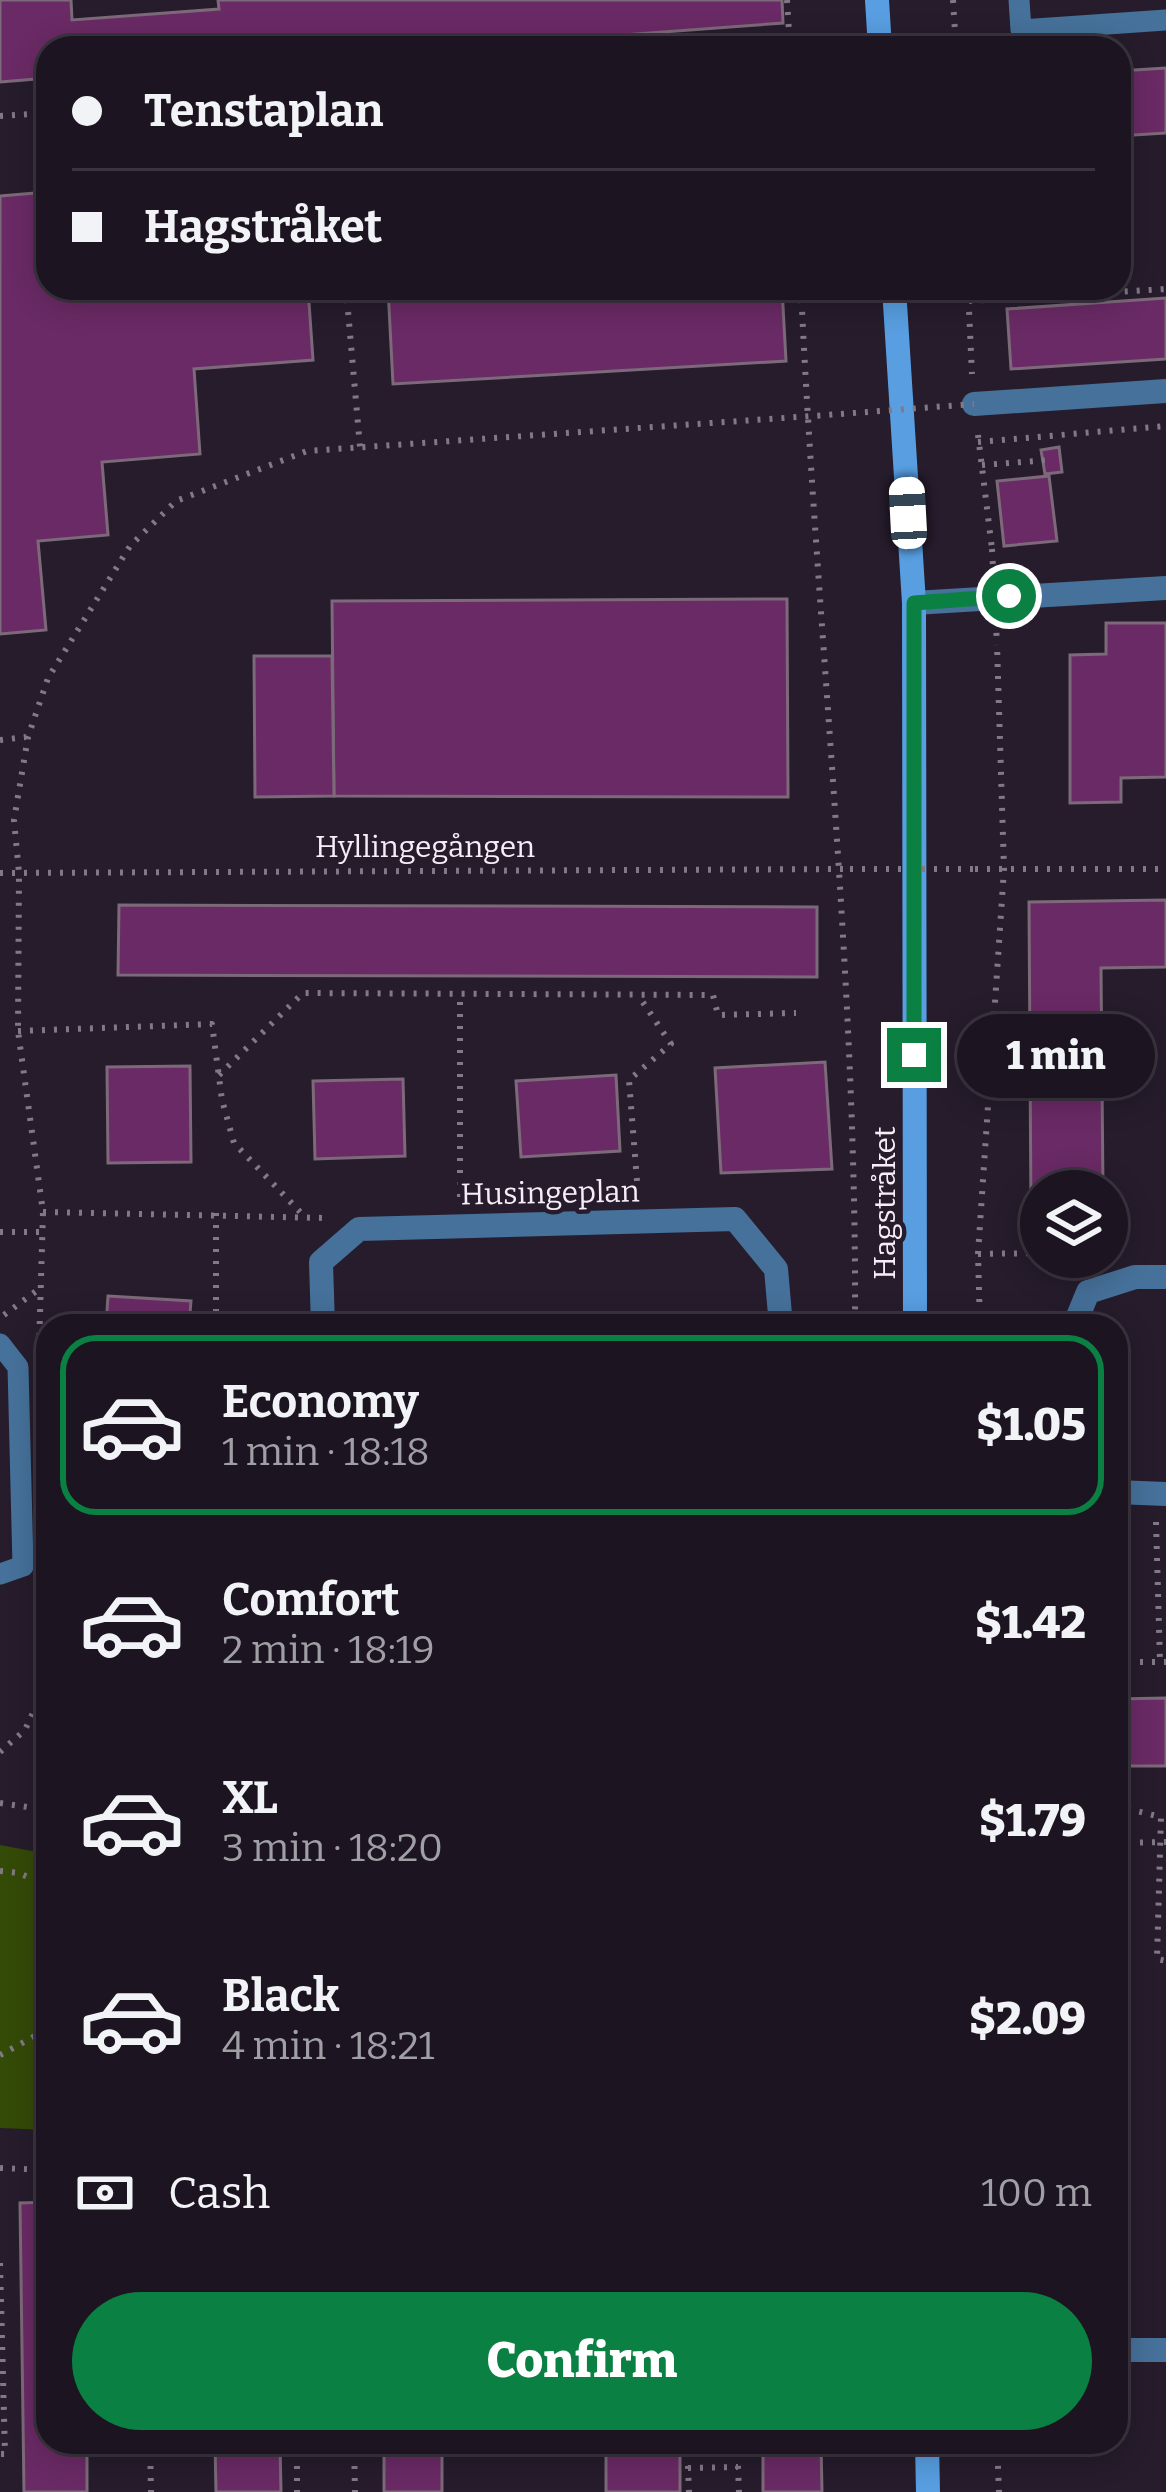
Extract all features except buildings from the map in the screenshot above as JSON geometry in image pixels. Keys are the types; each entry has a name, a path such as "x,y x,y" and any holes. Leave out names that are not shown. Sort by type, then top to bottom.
{"street":[{"path":"877,0 879,36"},
{"name":"Hagstråket","path":"896,300 914,603 915,1314"},
{"path":"974,404 1166,391"},
{"path":"914,603 1105,588 1166,588"},
{"name":"Husingeplan","path":"359,1229 736,1219 776,1269 780,1314"},
{"path":"322,1314 320,1262 359,1229"},
{"path":"1079,1314 1088,1292 1135,1277 1166,1277"},
{"path":"1128,1493 1161,1494"},
{"path":"1128,2350 1166,2350"},
{"path":"927,2454 928,2492"}],"lane":[{"path":"1019,0 1021,30 1166,20"},
{"path":"0,1344 18,1367 23,1566 0,1574"}],"path":[{"path":"787,0 789,36"},
{"path":"953,0 955,36"},
{"path":"0,116 36,114"},
{"path":"1131,292 1166,290"},
{"path":"347,300 360,447"},
{"path":"802,300 836,868 852,1033 855,1314"},
{"path":"980,1314 978,1254 1004,869 998,645 974,404 969,302 1002,300"},
{"path":"39,1314 44,1212 18,1031 19,873 14,820 28,737 48,677 130,546 176,501 307,451 974,404"},
{"path":"978,442 1166,426"},
{"path":"981,465 1051,460"},
{"path":"0,740 28,737"},
{"name":"Hyllingegången","path":"0,873 1166,868"},
{"path":"219,1075 304,993 713,995 718,1015 796,1013"},
{"path":"460,993 460,1225"},
{"path":"637,1181 629,1080 671,1044 638,995"},
{"path":"18,1031 212,1024 234,1143 303,1215"},
{"path":"44,1212 303,1215 359,1229"},
{"path":"216,1213 216,1314"},
{"path":"0,1232 42,1232"},
{"path":"978,1254 1020,1253"},
{"path":"0,1318 39,1289"},
{"path":"1128,1662 1163,1662 1161,1494"},
{"path":"0,1752 25,1730 36,1706"},
{"path":"0,1803 36,1808"},
{"path":"1128,1809 1161,1817 1157,1959 1166,1961"},
{"path":"1128,1843 1162,1842"},
{"path":"0,1871 36,1880"},
{"path":"0,2056 36,2036"},
{"path":"0,2168 36,2170"},
{"path":"0,2263 5,2454 0,2454"},
{"path":"150,2454 152,2492"},
{"path":"297,2454 297,2492"},
{"path":"354,2454 355,2492"},
{"path":"687,2454 688,2492"},
{"path":"737,2454 739,2492"},
{"path":"998,2454 1000,2492"},
{"path":"688,2468 738,2467"}],"green space":[{"path":"0,1845 36,1852 36,2130 0,2128"}],"route":[{"path":"914,1055 914,603 1009,596"}]}
